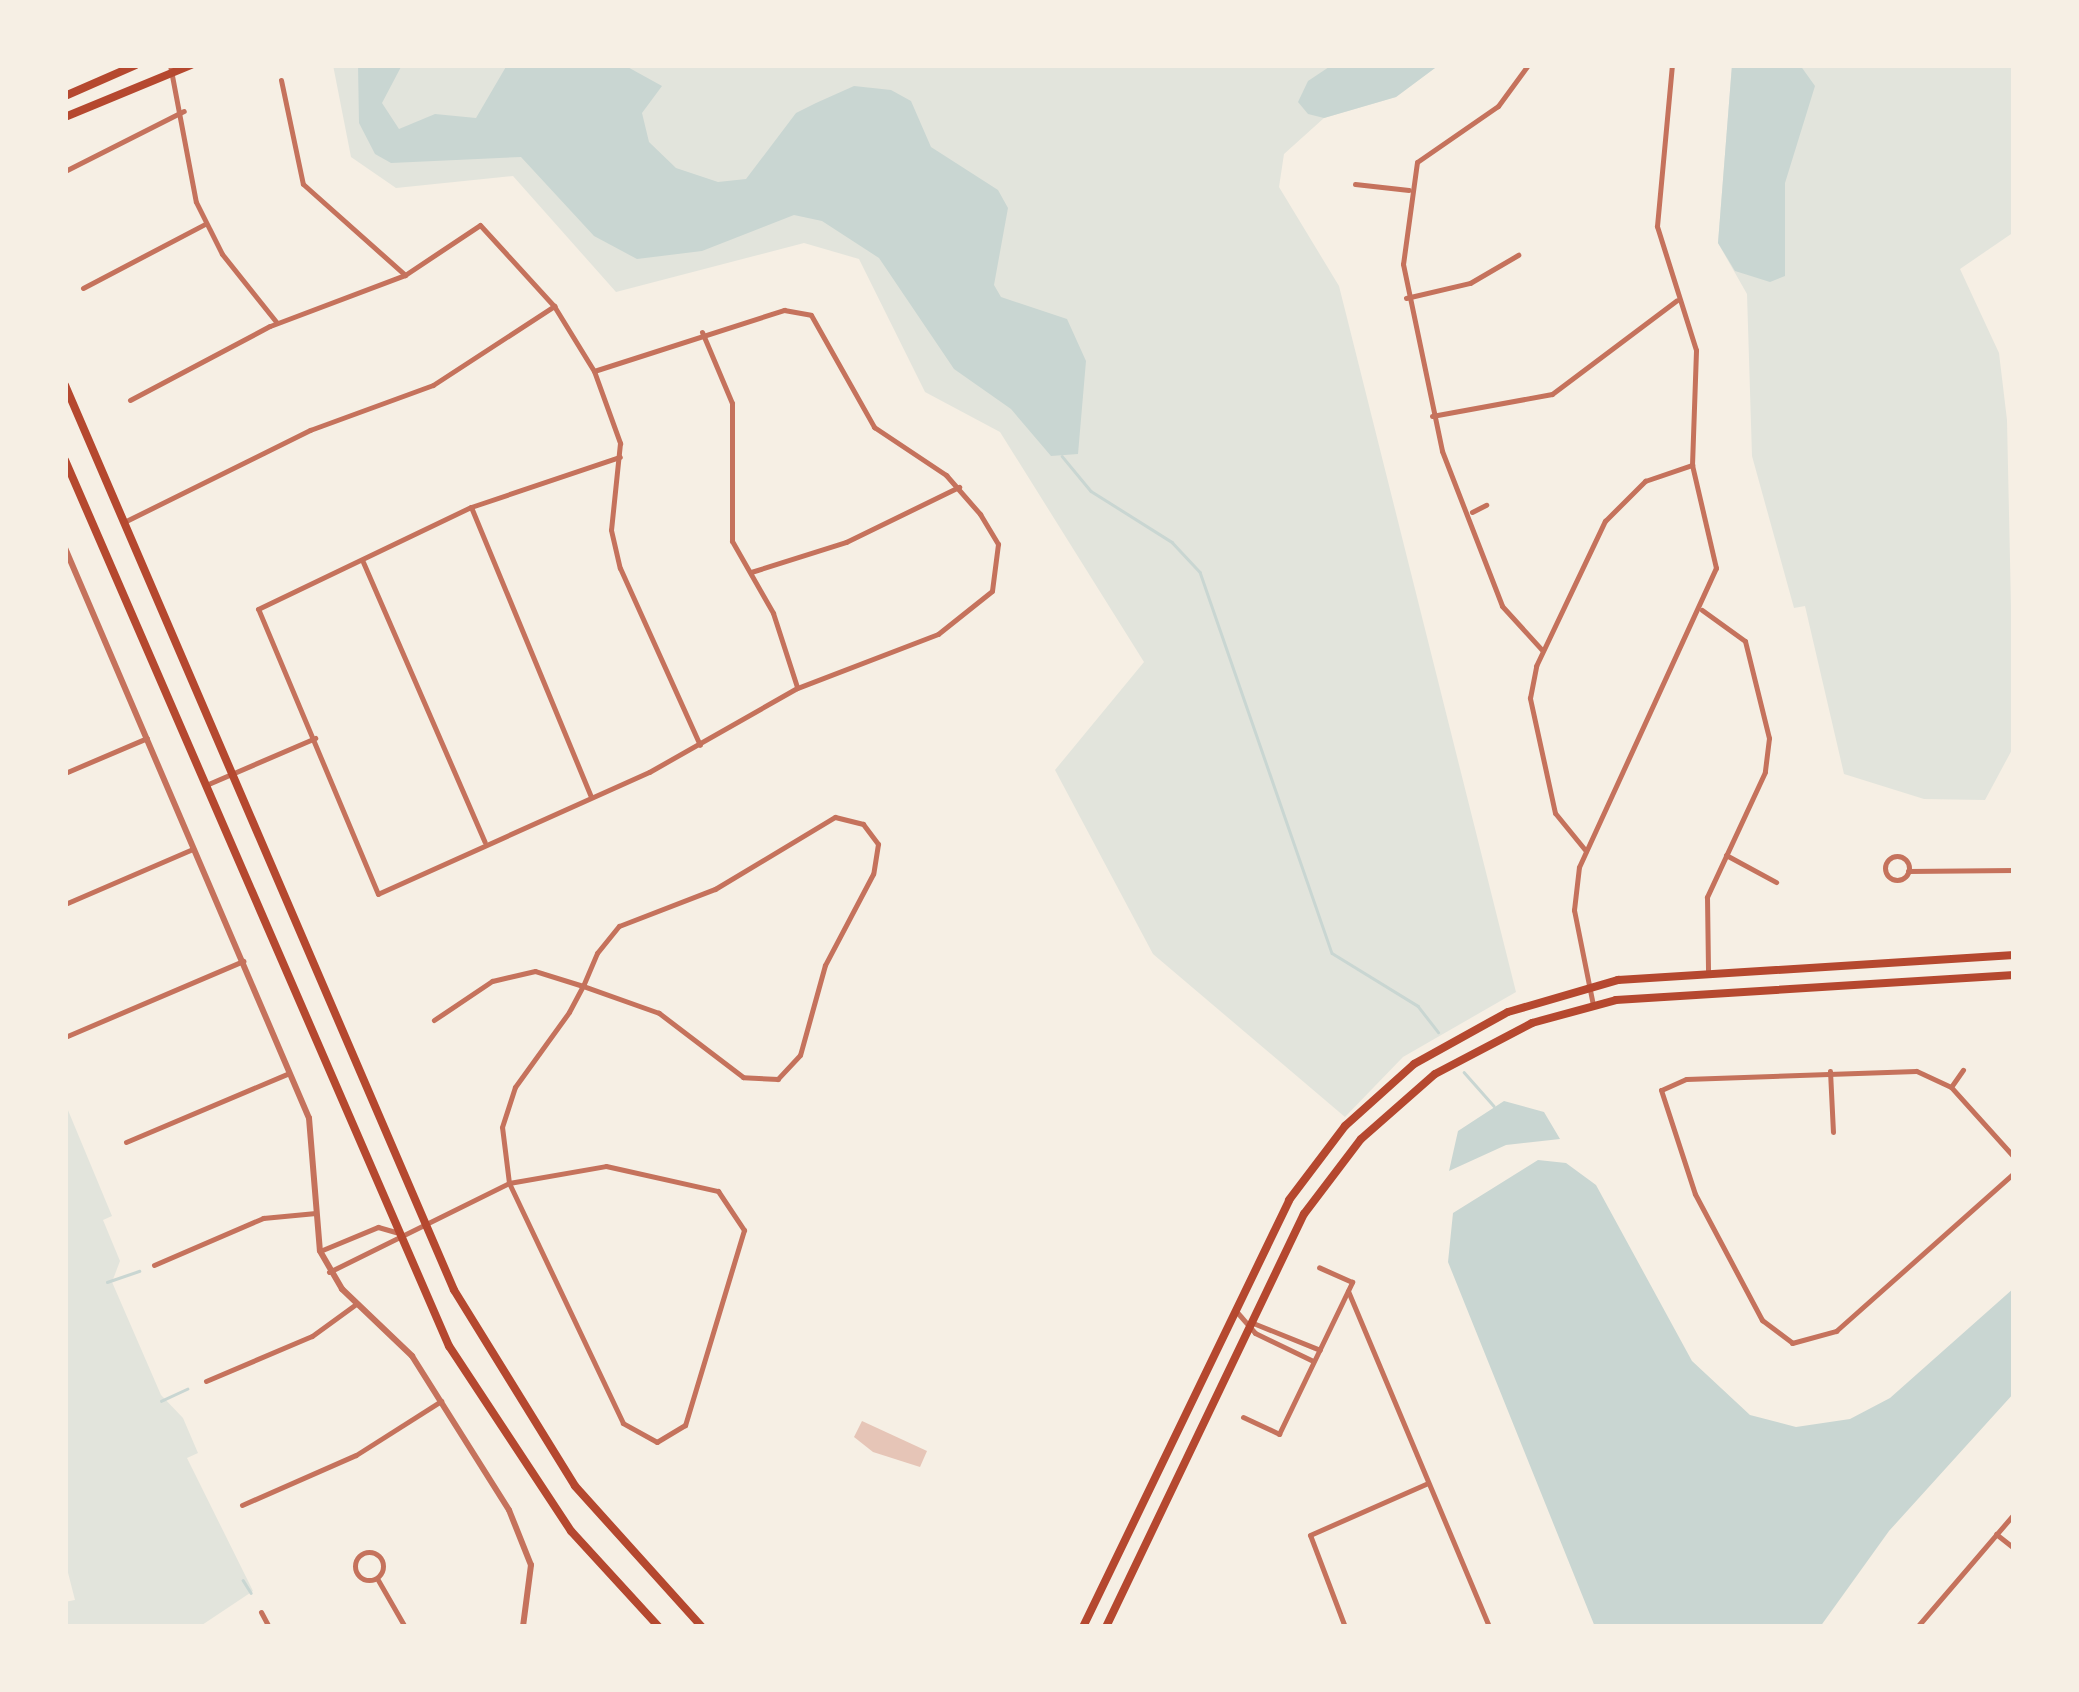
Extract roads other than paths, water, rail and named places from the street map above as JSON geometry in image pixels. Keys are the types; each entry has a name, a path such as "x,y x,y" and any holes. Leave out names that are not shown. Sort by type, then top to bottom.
{"main road":[{"path":"65,96 136,65"},
{"path":"65,117 171,69 191,65"},
{"path":"65,385 421,1220 492,1362 575,1486 702,1627"},
{"path":"65,460 396,1232 509,1446 660,1627"},
{"path":"1083,1627 1234,1309 1304,1178 1373,1099 1464,1033 1589,986 1708,972 2014,955"},
{"path":"1106,1627 1250,1324 1318,1192 1378,1122 1482,1046 1593,1005 2014,974"}],"street":[{"path":"1528,65 1498,106 1423,155 1409,190 1406,298 1432,416 1472,512 1502,606 1542,650"},
{"path":"1593,1005 1574,888 1586,851 1702,610 1716,568 1692,465 1696,350 1657,226 1672,65"},
{"path":"171,69 184,111 205,224 277,323"},
{"path":"281,80 302,184 405,275"},
{"path":"65,171 184,111"},
{"path":"1355,184 1409,190"},
{"path":"83,288 205,224"},
{"path":"130,400 277,323 405,275 480,225 554,306 594,371 620,457 612,530 620,568 700,745"},
{"path":"1406,298 1470,283 1518,254"},
{"path":"1432,416 1552,394 1678,300"},
{"path":"124,522 310,430 433,385 554,306"},
{"path":"594,371 702,332 784,310 811,315 874,428 959,488 998,544 992,591 938,634 797,688 700,745 378,894 316,737 258,609 471,507 620,457"},
{"path":"702,332 732,404 727,520 797,688"},
{"path":"1586,851 1560,829 1542,755 1530,698 1542,650 1605,521 1645,481 1692,465"},
{"path":"750,572 846,542 959,488"},
{"path":"1472,512 1486,505"},
{"path":"471,507 592,796"},
{"path":"65,548 314,1134 320,1251 329,1272 356,1304 412,1356 523,1538 532,1578 523,1627"},
{"path":"363,562 485,842"},
{"path":"1702,610 1745,641 1769,738 1765,772 1707,897 1708,972"},
{"path":"203,786 316,737"},
{"path":"65,773 147,738"},
{"path":"329,1272 384,1249 396,1232 509,1183 606,1166 732,1202 742,1247 674,1436 645,1441 623,1423 509,1183 502,1128 514,1087 583,986 606,938 635,916 726,884 835,817 872,832 878,862 825,965 800,1055 778,1079 743,1077 660,1013 583,986 520,970 434,1020"},
{"path":"65,904 193,849"},
{"path":"1726,856 1776,882"},
{"path":"1908,872 1900,856 1885,866 1896,880 1908,872 2014,870"},
{"path":"65,1036 243,961"},
{"path":"1952,1087 1963,1070"},
{"path":"1830,1071 1833,1132"},
{"path":"2014,1157 1952,1087 1916,1071 1830,1071 1686,1080 1661,1090 1683,1167 1755,1308 1781,1338 1802,1344 1836,1330 2014,1173"},
{"path":"126,1142 289,1073"},
{"path":"154,1265 263,1218 316,1213"},
{"path":"320,1251 378,1228 396,1232"},
{"path":"1243,1417 1279,1434 1352,1282 1319,1267"},
{"path":"1348,1291 1489,1627"},
{"path":"206,1381 312,1336 356,1304"},
{"path":"1234,1309 1250,1324 1314,1362"},
{"path":"1250,1324 1320,1350"},
{"path":"242,1505 356,1455 440,1401"},
{"path":"1345,1627 1310,1534 1428,1483"},
{"path":"1917,1627 2014,1514"},
{"path":"1996,1534 2014,1548"},
{"path":"378,1580 379,1560 361,1552 358,1569 378,1580 405,1627"},
{"path":"261,1612 269,1627"}],"waterway":[{"path":"1062,456 1091,491 1172,542 1200,572 1332,953 1418,1006 1438,1032"},
{"path":"1464,1072 1494,1106"},
{"path":"107,1282 139,1271"},
{"path":"161,1401 187,1389"},
{"path":"243,1580 251,1593"}]}
